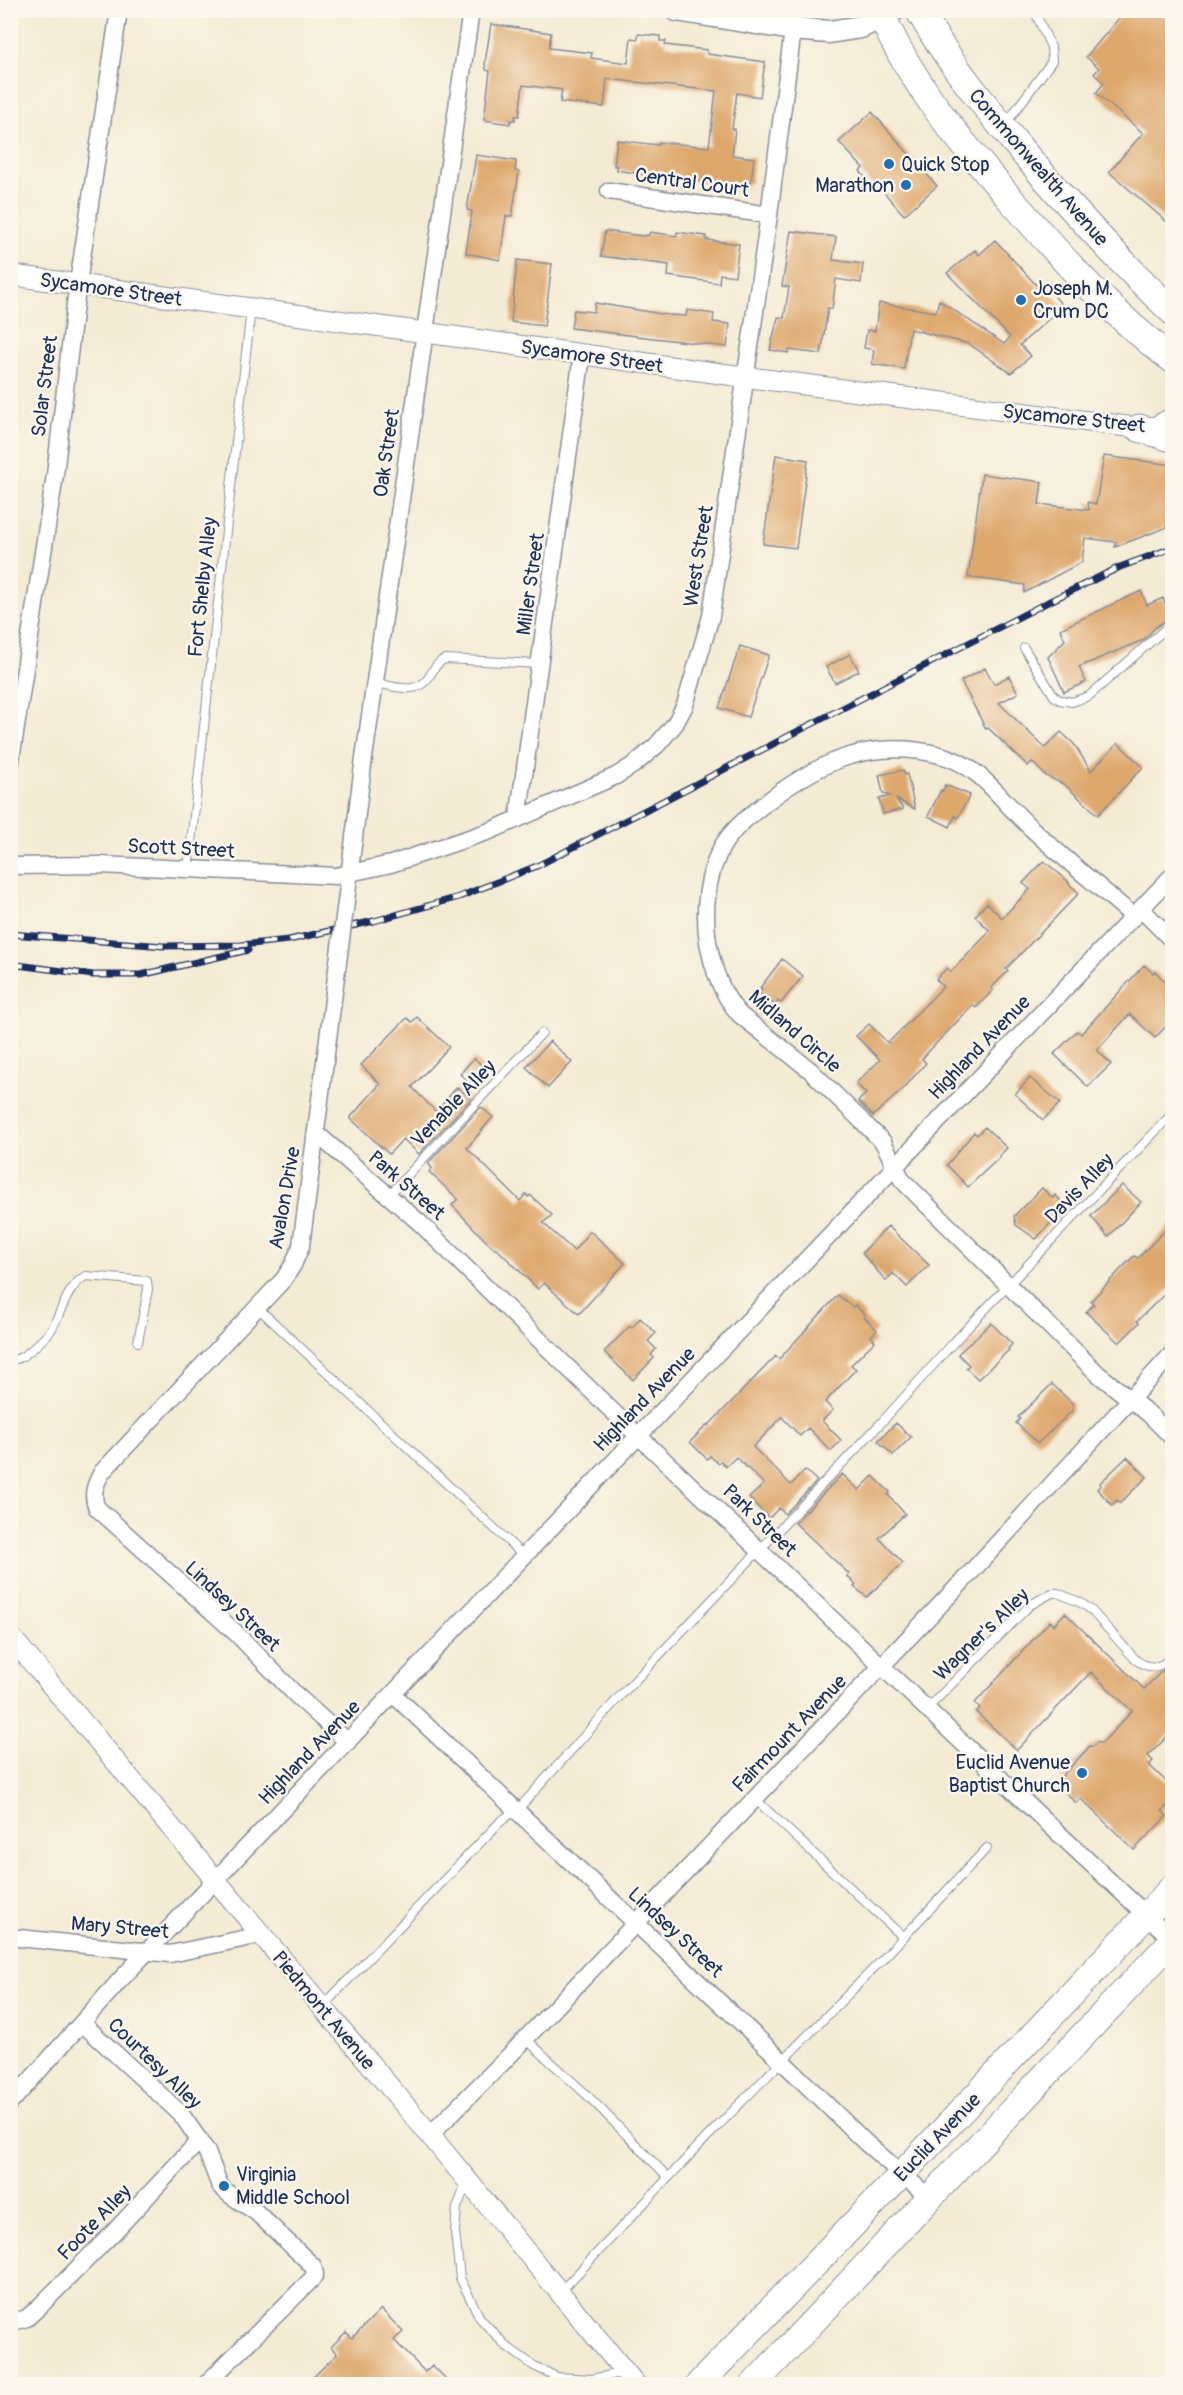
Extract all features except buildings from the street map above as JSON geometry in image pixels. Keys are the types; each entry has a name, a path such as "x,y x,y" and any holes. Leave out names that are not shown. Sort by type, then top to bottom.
{"highway":[{"name":"Commonwealth Avenue","path":"920,10 967,84 1003,128 1064,200 1138,279 1173,311"},
{"name":"Commonwealth Avenue","path":"885,13 898,52 943,119 976,161 1063,260 1107,304 1173,359"},
{"path":"1139,428 1173,438"}],"main road":[{"path":"677,10 736,15 794,28 841,31 861,27 885,13"},
{"name":"Euclid Avenue","path":"699,2385 1173,1888"},
{"name":"Euclid Avenue","path":"757,2383 1173,1940"}],"street":[{"name":"Solar Street","path":"10,766 55,475 78,285 119,10"},
{"name":"Oak Street","path":"346,902 471,10"},
{"name":"West Street","path":"349,874 391,864 490,831 616,776 635,764 657,745 675,724 685,705 711,616 770,215 794,28"},
{"name":"Central Court","path":"609,192 770,215"},
{"name":"Sycamore Street","path":"10,275 746,378 1139,428 1155,427 1173,418"},
{"name":"Miller Street","path":"518,819 582,355"},
{"name":"Midland Circle","path":"1173,940 1031,829 980,775 961,763 918,751 888,750 854,754 824,764 792,783 736,827 723,844 714,864 706,901 705,927 711,958 721,988 740,1015 810,1070 883,1142 902,1180 1098,1374 1149,1414 1173,1437"},
{"name":"Scott Street","path":"10,866 100,865 349,874"},
{"name":"Highland Avenue","path":"10,2103 147,1953 894,1166 1173,876"},
{"name":"Avalon Drive","path":"93,1498 95,1486 102,1472 284,1279 293,1265 301,1246 346,902"},
{"name":"Park Street","path":"316,1134 420,1223 639,1435 1173,1940"},
{"name":"Fairmount Avenue","path":"430,2135 526,2039 882,1665 1173,1354"},
{"name":"Lindsey Street","path":"93,1498 97,1508 236,1634 296,1695 348,1742"},
{"name":"Piedmont Avenue","path":"10,1636 430,2135 630,2378"},
{"name":"Lindsey Street","path":"393,1694 866,2143 930,2199"},
{"name":"Mary Street","path":"10,1937 170,1954 261,1935"},
{"name":"Courtesy Alley","path":"82,2023 182,2114 200,2140 220,2186 256,2212 313,2266 315,2274 312,2279 206,2385"},
{"name":"Foote Alley","path":"10,2323 27,2318 41,2305 111,2235 200,2140"}],"lane":[{"path":"1003,128 1052,61 1051,47 1034,10"},
{"name":"Fort Shelby Alley","path":"188,869 251,308"},
{"path":"1024,648 1054,696 1060,700 1072,702 1089,696 1173,623"},
{"path":"375,683 415,689 423,686 439,662 445,659 541,664"},
{"name":"Venable Alley","path":"388,1196 543,1033"},
{"name":"Davis Alley","path":"322,2007 501,1822 516,1810 621,1695 1173,1114"},
{"path":"10,1360 23,1356 39,1344 50,1331 73,1289 81,1278 86,1276 147,1281 148,1289 138,1342"},
{"path":"257,1307 524,1556"},
{"name":"Wagner's Alley","path":"927,1709 1030,1605 1052,1593 1058,1593 1081,1603 1091,1610 1144,1666 1155,1668 1165,1664 1173,1656"},
{"path":"754,1798 903,1938"},
{"path":"560,2292 668,2177 783,2062 987,1848"},
{"path":"526,2039 588,2096 668,2177"},
{"path":"467,2181 457,2208 455,2232 460,2278 480,2318 506,2346 534,2366 557,2377 630,2378"}],"railway":[{"path":"10,934 164,946 241,945 289,940 374,921 459,897 537,866 1048,602 1120,567 1172,548"},
{"path":"10,964 93,975 141,975 248,950"}],"place":[{"name":"Quick Stop","path":"889,164"},
{"name":"Marathon","path":"906,185"},
{"name":"Joseph M. Crum DC","path":"1021,300"},
{"name":"Euclid Avenue Baptist Church","path":"1082,1773"},
{"name":"Virginia Middle School","path":"224,2186"}]}
